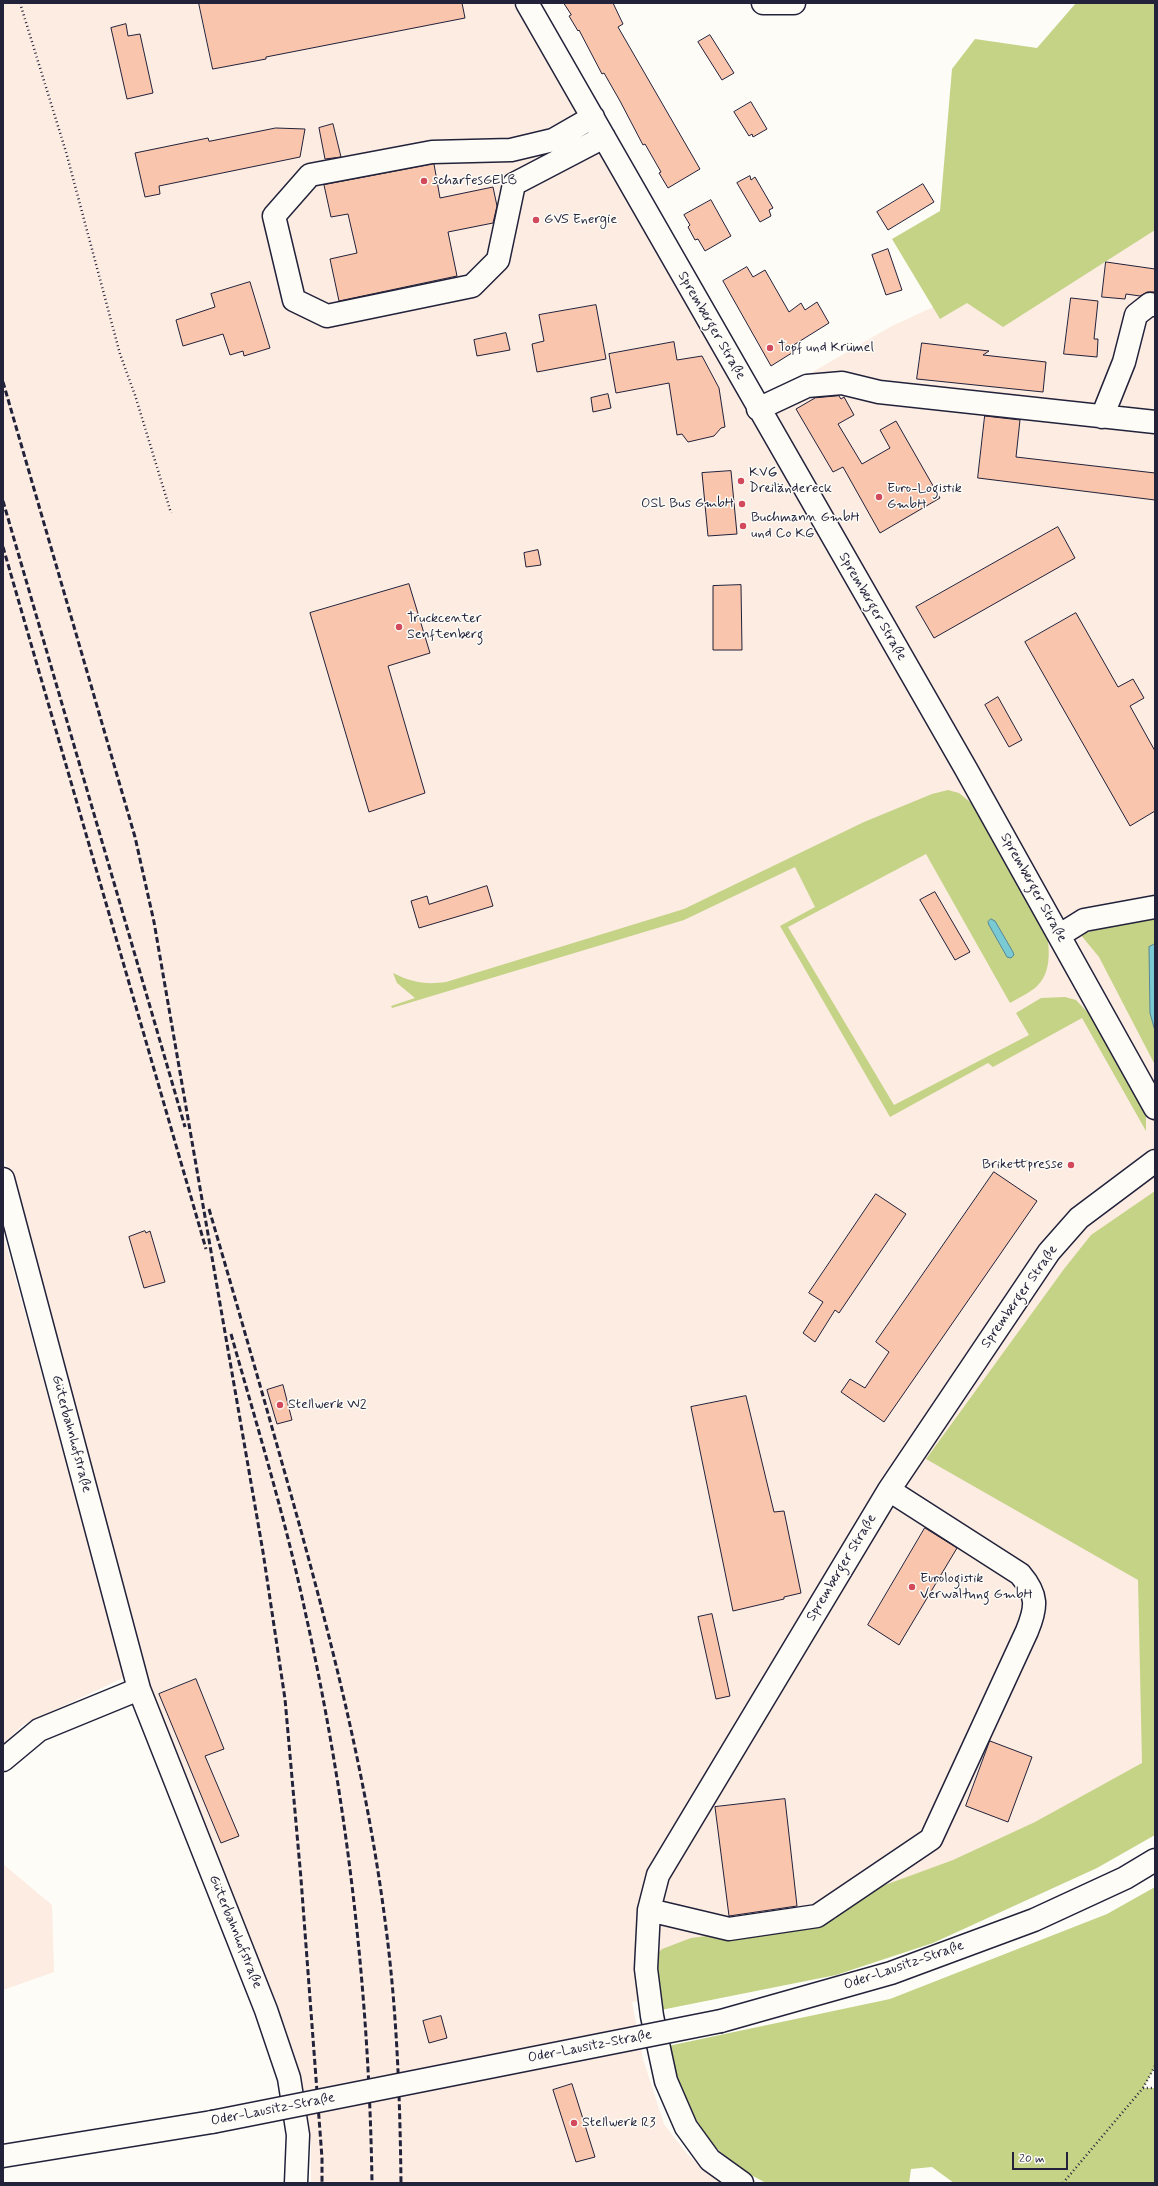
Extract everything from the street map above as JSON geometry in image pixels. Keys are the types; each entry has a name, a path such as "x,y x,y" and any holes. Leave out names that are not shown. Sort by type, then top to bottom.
{"main road":[{"name":"Spremberger Straße","path":"527,3 1060,935 1155,1108"},
{"path":"763,3 794,3"},
{"path":"593,118 552,140 510,150 432,152 310,175 274,216 294,300 327,316 472,286 498,260 514,184 604,137"},
{"path":"1102,417 1124,362 1136,315 1150,304 1155,305"},
{"path":"758,409 807,386 842,384 879,392 1155,422"},
{"path":"1060,935 1084,920 1155,907"},
{"name":"Spremberger Straße","path":"742,2183 710,2160 686,2127 666,2082 655,2033 646,1969 649,1910 658,1875 889,1490 1049,1252 1079,1218 1155,1161"},
{"name":"Güterbahnhofstraße","path":"3,1180 138,1689 266,2010 289,2078 298,2135 296,2183"},
{"path":"649,1910 730,1929 817,1916 931,1838 1027,1631 1033,1615 1034,1598 1027,1582 1020,1574 889,1490"},
{"path":"3,1760 39,1730 138,1689"},
{"name":"Oder-Lausitz-Straße","path":"3,2156 212,2122 720,2021 891,1973 1034,1920 1125,1878 1155,1860"}],"path":[{"path":"20,3 66,152 120,354 135,395 172,513"},
{"path":"1063,2183 1143,2088 1155,2066"},
{"path":"1143,2088 1155,2088"}],"shaded area":[{"path":"3,3 517,3 747,410 892,326 1155,205 1155,1768 809,1968 632,2002 643,2059 664,2124 688,2155 722,2183 311,2183 311,2145 307,2108 299,2086 284,2027 220,1874 145,1675 95,1502 3,1154"},
{"path":"3,1233 125,1677 23,1725 3,1744"},
{"path":"3,1864 52,1905 54,1972 3,1990"}],"green space":[{"path":"1076,3 1155,3 1155,230 1003,327 967,303 940,319 892,239 940,211 952,69 975,39 1037,48"},
{"path":"948,790 959,793 975,806 1046,930 1049,953 1047,969 1041,982 1035,988 1010,1003 926,854 788,927 894,1105 1029,1035 1016,1013 1041,998 1065,997 1076,1000 1092,1017 1146,1116 1146,1131 1082,1018 993,1067 988,1063 890,1117 780,926 815,907 795,867 684,920 392,1008 391,1006 415,998 397,983 393,973 406,979 418,982 446,982 684,909 864,822 932,794"},
{"path":"1155,916 1155,1065 1099,957 1080,934"},
{"path":"1155,1191 1155,1835 1097,1868 933,1943 836,1975 661,2010 655,1956 662,1949 691,1938 835,1919 866,1892 953,1860 1035,1822 1142,1763 1138,1580 926,1459 1064,1269 1091,1235"},
{"path":"1155,1887 1155,2067 1143,2088 1155,2088 1155,2183 954,2183 932,2167 911,2169 909,2183 766,2183 738,2168 711,2143 694,2116 676,2075 668,2046 890,1999 1107,1914"}],"water":[{"path":"991,919 995,921 1013,952 1014,955 1011,958 1007,957 989,925 988,922"},
{"path":"1155,944 1155,1031 1150,1013 1149,947"}],"building":[{"path":"199,3 462,3 465,18 266,57 266,59 213,69"},
{"path":"564,3 613,3 623,24 618,27 700,169 668,188 659,173 661,172 645,144 643,145 604,73 602,74 579,30 578,31 569,16 571,15"},
{"path":"126,24 128,36 140,34 153,93 127,99 111,28"},
{"path":"710,35 734,73 722,80 698,42"},
{"path":"751,102 767,129 753,137 752,134 749,136 734,112"},
{"path":"333,124 341,157 325,159 319,128"},
{"path":"276,128 305,129 300,157 159,186 160,194 145,197 135,153 208,138 209,141"},
{"path":"434,164 440,198 493,187 497,206 493,223 448,232 457,276 339,301 330,259 357,253 348,214 331,217 324,185"},
{"path":"750,176 751,180 755,177 773,208 769,210 771,216 760,222 737,183"},
{"path":"923,184 934,202 888,230 877,212"},
{"path":"711,200 731,236 705,251 698,239 695,240 688,227 690,225 684,215"},
{"path":"888,249 902,290 886,295 872,255"},
{"path":"1106,262 1155,269 1155,292 1147,292 1140,296 1126,294 1125,299 1102,297"},
{"path":"747,267 753,277 765,270 789,312 801,303 805,310 817,302 829,323 792,346 795,351 771,366 723,281"},
{"path":"250,282 270,348 244,356 243,351 230,355 223,334 183,346 176,320 215,307 211,294"},
{"path":"1071,298 1098,301 1094,339 1098,339 1097,357 1064,354"},
{"path":"596,305 606,359 537,372 532,344 544,341 539,315"},
{"path":"506,333 510,350 477,356 474,340"},
{"path":"674,342 677,360 702,356 719,388 725,427 721,428 714,436 688,442 682,434 677,435 669,383 616,393 609,354"},
{"path":"922,343 989,351 983,355 1046,362 1043,392 917,379"},
{"path":"608,394 611,408 593,412 591,398"},
{"path":"839,396 841,399 844,397 854,415 838,424 862,464 890,448 880,430 896,421 940,498 880,533 843,467 833,472 796,409 815,398"},
{"path":"985,416 1020,420 1016,457 1155,473 1155,500 978,478"},
{"path":"731,471 737,534 708,536 702,473"},
{"path":"1058,527 1075,558 934,638 916,607"},
{"path":"538,550 541,565 526,567 524,553"},
{"path":"409,584 430,653 388,666 425,793 369,812 310,613"},
{"path":"741,585 742,650 713,650 713,586"},
{"path":"1076,613 1118,687 1133,679 1144,698 1130,706 1155,751 1155,811 1130,826 1025,642"},
{"path":"998,697 1022,740 1009,747 985,705"},
{"path":"487,886 493,906 419,928 411,901 427,896 429,904"},
{"path":"935,892 970,952 955,960 920,900"},
{"path":"994,1172 1037,1201 884,1422 841,1392 850,1379 865,1388 889,1352 876,1342"},
{"path":"876,1194 906,1214 839,1313 835,1310 815,1342 803,1333 823,1302 809,1293"},
{"path":"145,1231 146,1233 150,1231 165,1282 144,1288 129,1237"},
{"name":"Stellwerk W2","path":"283,1385 292,1420 277,1424 267,1390"},
{"path":"746,1396 774,1512 784,1511 801,1593 784,1597 784,1599 733,1611 691,1407"},
{"name":"Eurologistik Verwaltung GmbH","path":"925,1528 957,1548 899,1645 868,1625"},
{"path":"712,1614 730,1696 716,1699 698,1617"},
{"path":"196,1679 224,1749 205,1756 239,1836 221,1843 159,1694"},
{"path":"990,1741 1032,1757 1008,1822 966,1806"},
{"path":"785,1799 797,1906 729,1916 715,1807"},
{"path":"441,2016 447,2038 429,2043 423,2021"},
{"name":"Stellwerk R3","path":"572,2084 595,2157 576,2162 553,2090"}],"railway":[{"path":"3,382 135,837 154,922 263,1552 285,1699 301,1879 322,2158 322,2183"},
{"path":"3,501 185,1127"},
{"path":"3,547 206,1249"},
{"path":"209,1209 259,1381 318,1594 345,1704 368,1815 386,1928 393,1992 400,2119 401,2183"},
{"path":"231,1334 289,1541 320,1682 333,1753 344,1824 361,1967 370,2111 372,2183"}],"place":[{"name":"scharfesGELB","path":"424,181"},
{"name":"GVS Energie","path":"536,220"},
{"name":"Topf und Krümel","path":"770,348"},
{"name":"KVG Dreiländereck","path":"741,481"},
{"name":"Euro-Logistik GmbH","path":"879,497"},
{"name":"OSL Bus GmbH","path":"742,504"},
{"name":"Buchmann GmbH und Co KG","path":"743,526"},
{"name":"Truckcenter Senftenberg","path":"399,627"},
{"name":"Brikettpresse","path":"1071,1165"},
{"name":"Stellwerk W2","path":"280,1405"},
{"name":"Eurologistik Verwaltung GmbH","path":"912,1587"},
{"name":"Stellwerk R3","path":"574,2123"}]}
